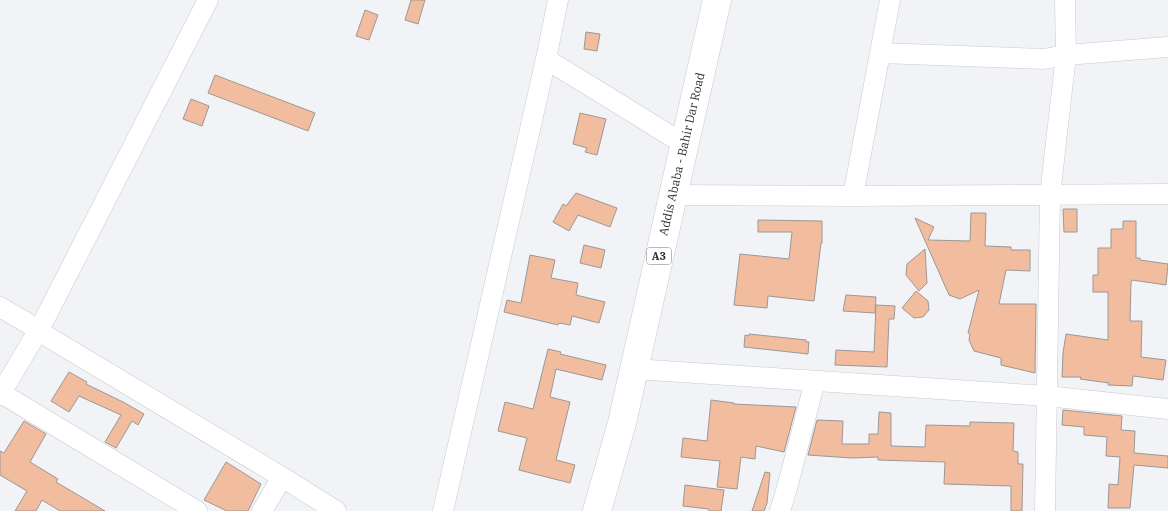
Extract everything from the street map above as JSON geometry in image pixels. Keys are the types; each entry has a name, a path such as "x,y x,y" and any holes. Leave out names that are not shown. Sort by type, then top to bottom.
{"highway":[{"name":"Addis Ababa - Bahir Dar Road","path":"597,511 622,422 717,0"}],"street":[{"path":"0,307 39,330 208,0"},
{"path":"443,511 558,0"},
{"path":"853,196 890,0"},
{"path":"1045,511 1050,195 1066,55 1065,0"},
{"path":"880,53 1044,59 1066,55 1168,48"},
{"path":"546,59 684,144"},
{"path":"673,195 1168,194"},
{"path":"197,511 1,394 38,330 336,511"},
{"path":"634,369 1047,396 1168,409"},
{"path":"780,511 815,381"},
{"path":"262,511 282,477"}],"building":[{"path":"411,0 425,0 418,24 405,20"},
{"path":"365,10 378,15 369,40 356,36"},
{"path":"586,32 600,34 597,51 584,49"},
{"path":"215,75 315,113 308,131 208,93"},
{"path":"191,99 209,106 202,126 183,119"},
{"path":"580,113 606,119 597,155 585,152 587,148 573,144"},
{"path":"576,193 617,208 610,227 578,215 569,231 553,222 563,204 566,206"},
{"path":"1063,209 1077,209 1077,232 1064,232"},
{"path":"971,213 986,213 985,246 1011,247 1011,250 1030,250 1030,271 1006,270 999,304 1036,304 1035,373 1001,365 1001,358 974,351 969,340 970,334 968,333 979,290 960,299 949,295 915,218 934,227 928,240 970,241"},
{"path":"758,220 822,221 822,243 814,301 768,296 767,308 734,305 740,254 789,259 792,232 758,232"},
{"path":"1123,221 1136,221 1136,258 1168,264 1166,285 1132,280 1131,283 1130,321 1142,321 1141,357 1166,360 1163,380 1133,376 1132,386 1108,385 1109,383 1080,379 1081,377 1062,377 1066,334 1108,340 1108,292 1093,292 1093,275 1098,275 1098,248 1111,248 1111,229 1123,229"},
{"path":"584,245 605,250 601,268 580,263"},
{"path":"925,249 927,283 919,291 906,275 907,264"},
{"path":"530,255 555,260 551,278 578,283 576,295 605,302 599,323 572,316 570,325 559,323 558,325 504,312 507,300 521,303"},
{"path":"916,291 928,301 929,310 923,317 914,318 902,308"},
{"path":"846,295 876,297 875,313 843,311"},
{"path":"876,305 895,306 894,319 889,319 887,367 835,365 836,350 874,352"},
{"path":"749,334 806,340 806,342 809,342 808,354 744,347 745,335 749,336"},
{"path":"548,349 561,352 560,354 606,365 602,380 556,369 550,397 570,402 556,460 575,465 570,483 519,470 527,438 498,431 505,402 533,409"},
{"path":"69,372 87,382 86,384 144,414 138,425 132,421 116,448 105,442 121,415 79,396 69,412 51,401"},
{"path":"711,400 734,404 796,407 784,452 756,446 755,459 741,457 737,489 717,487 720,461 681,457 683,438 707,441"},
{"path":"1063,410 1122,416 1121,430 1135,431 1134,453 1168,456 1168,468 1134,465 1130,508 1108,508 1109,484 1118,485 1120,457 1106,456 1107,437 1084,435 1084,427 1062,425"},
{"path":"879,412 891,413 891,446 925,447 926,425 970,426 970,422 1014,423 1013,451 1018,452 1018,464 1023,464 1022,511 1011,511 1011,486 944,484 945,462 878,460 878,457 852,458 808,455 817,420 843,421 842,444 869,444 869,434 878,434"},
{"path":"24,421 46,434 30,462 58,479 56,482 105,511 60,511 42,500 36,511 15,511 27,491 0,475 0,451 4,453"},
{"path":"226,462 261,484 248,511 227,511 204,500"},
{"path":"765,472 770,473 767,503 764,511 752,511"},
{"path":"685,485 724,490 721,511 709,511 709,509 683,506"}]}
